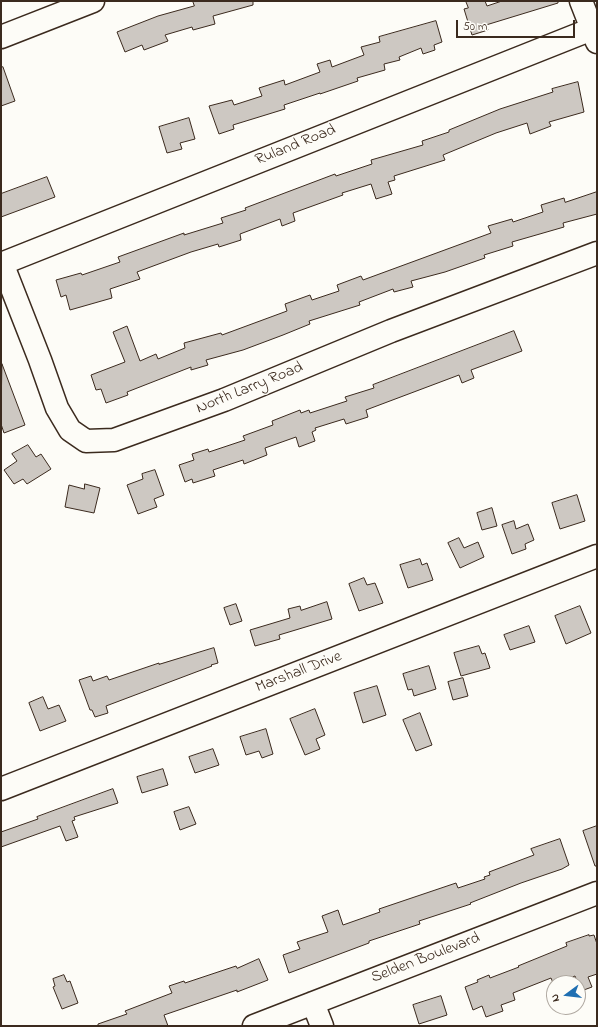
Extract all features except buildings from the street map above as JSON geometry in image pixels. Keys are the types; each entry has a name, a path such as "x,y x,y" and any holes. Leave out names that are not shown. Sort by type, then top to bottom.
{"street":[{"path":"1,37 93,1"},
{"path":"581,1 595,33"},
{"name":"Ruland Road","path":"2,263 595,33"},
{"name":"North Larry Road","path":"2,263 57,408 70,430 86,441 114,440 217,402 391,331 597,252"},
{"name":"Marshall Drive","path":"1,789 597,556"},
{"name":"Selden Boulevard","path":"254,1026 597,892"},
{"path":"313,1003 322,1026"}]}
